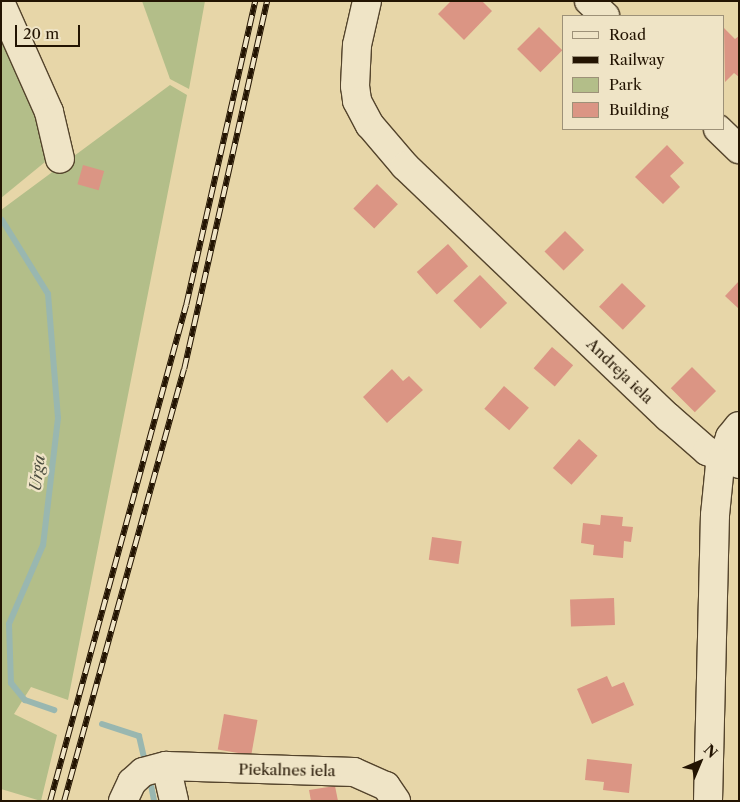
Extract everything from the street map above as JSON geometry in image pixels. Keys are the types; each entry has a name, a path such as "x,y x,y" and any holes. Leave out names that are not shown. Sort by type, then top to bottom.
{"street":[{"name":"Andreja iela","path":"367,1 357,45 355,86 357,101 370,125 405,166 668,417 707,451 730,460"},
{"path":"589,1 603,15"},
{"path":"1,4 50,112 60,159"},
{"path":"719,130 739,150"},
{"path":"708,801 714,524 739,426"},
{"path":"166,766 174,801"},
{"name":"Piekalnes iela","path":"123,801 132,782 143,772 166,766 354,772 386,786 396,801"}],"green space":[{"path":"142,1 205,1 189,89 170,79"},
{"path":"1,21 35,93 45,162 1,198"},
{"path":"170,85 187,95 68,700 31,687 14,714 57,735 41,801 1,789 1,210"}],"building":[{"path":"451,1 482,1 492,11 464,40 438,14"},
{"path":"539,27 562,50 540,72 517,49"},
{"path":"725,29 735,39 739,36 739,77 734,73 725,82"},
{"path":"667,145 684,163 670,176 680,187 663,204 635,177"},
{"path":"83,165 104,171 99,190 77,184"},
{"path":"377,184 398,204 374,229 353,208"},
{"path":"565,231 584,250 564,271 544,252"},
{"path":"448,244 468,266 437,294 417,272"},
{"path":"480,275 507,303 480,329 453,301"},
{"path":"739,281 739,309 725,296"},
{"path":"622,283 646,306 623,330 599,307"},
{"path":"552,347 573,365 555,387 534,368"},
{"path":"692,367 716,391 695,412 671,388"},
{"path":"392,369 403,381 409,376 423,390 387,423 363,397"},
{"path":"504,386 529,408 509,430 484,409"},
{"path":"579,439 598,456 571,485 553,468"},
{"path":"601,515 623,517 622,526 633,527 631,542 624,541 623,558 593,555 594,545 581,543 583,523 600,525"},
{"path":"432,537 462,541 459,564 429,560"},
{"path":"614,598 615,625 571,627 570,600"},
{"path":"607,676 612,687 624,682 634,705 592,724 577,689"},
{"path":"224,714 257,720 251,755 218,749"},
{"path":"587,759 632,764 629,793 603,790 604,782 585,780"},
{"path":"335,786 338,801 311,801 309,790"}],"waterway":[{"name":"Urga","path":"2,220 48,294 58,418 43,545 9,624 11,683 25,700 54,710"},
{"name":"Urga","path":"102,724 139,736 144,757"},
{"name":"Urga","path":"151,785 154,801"}],"railway":[{"path":"50,801 186,305 255,1"},
{"path":"64,801 184,369 267,1"}]}
